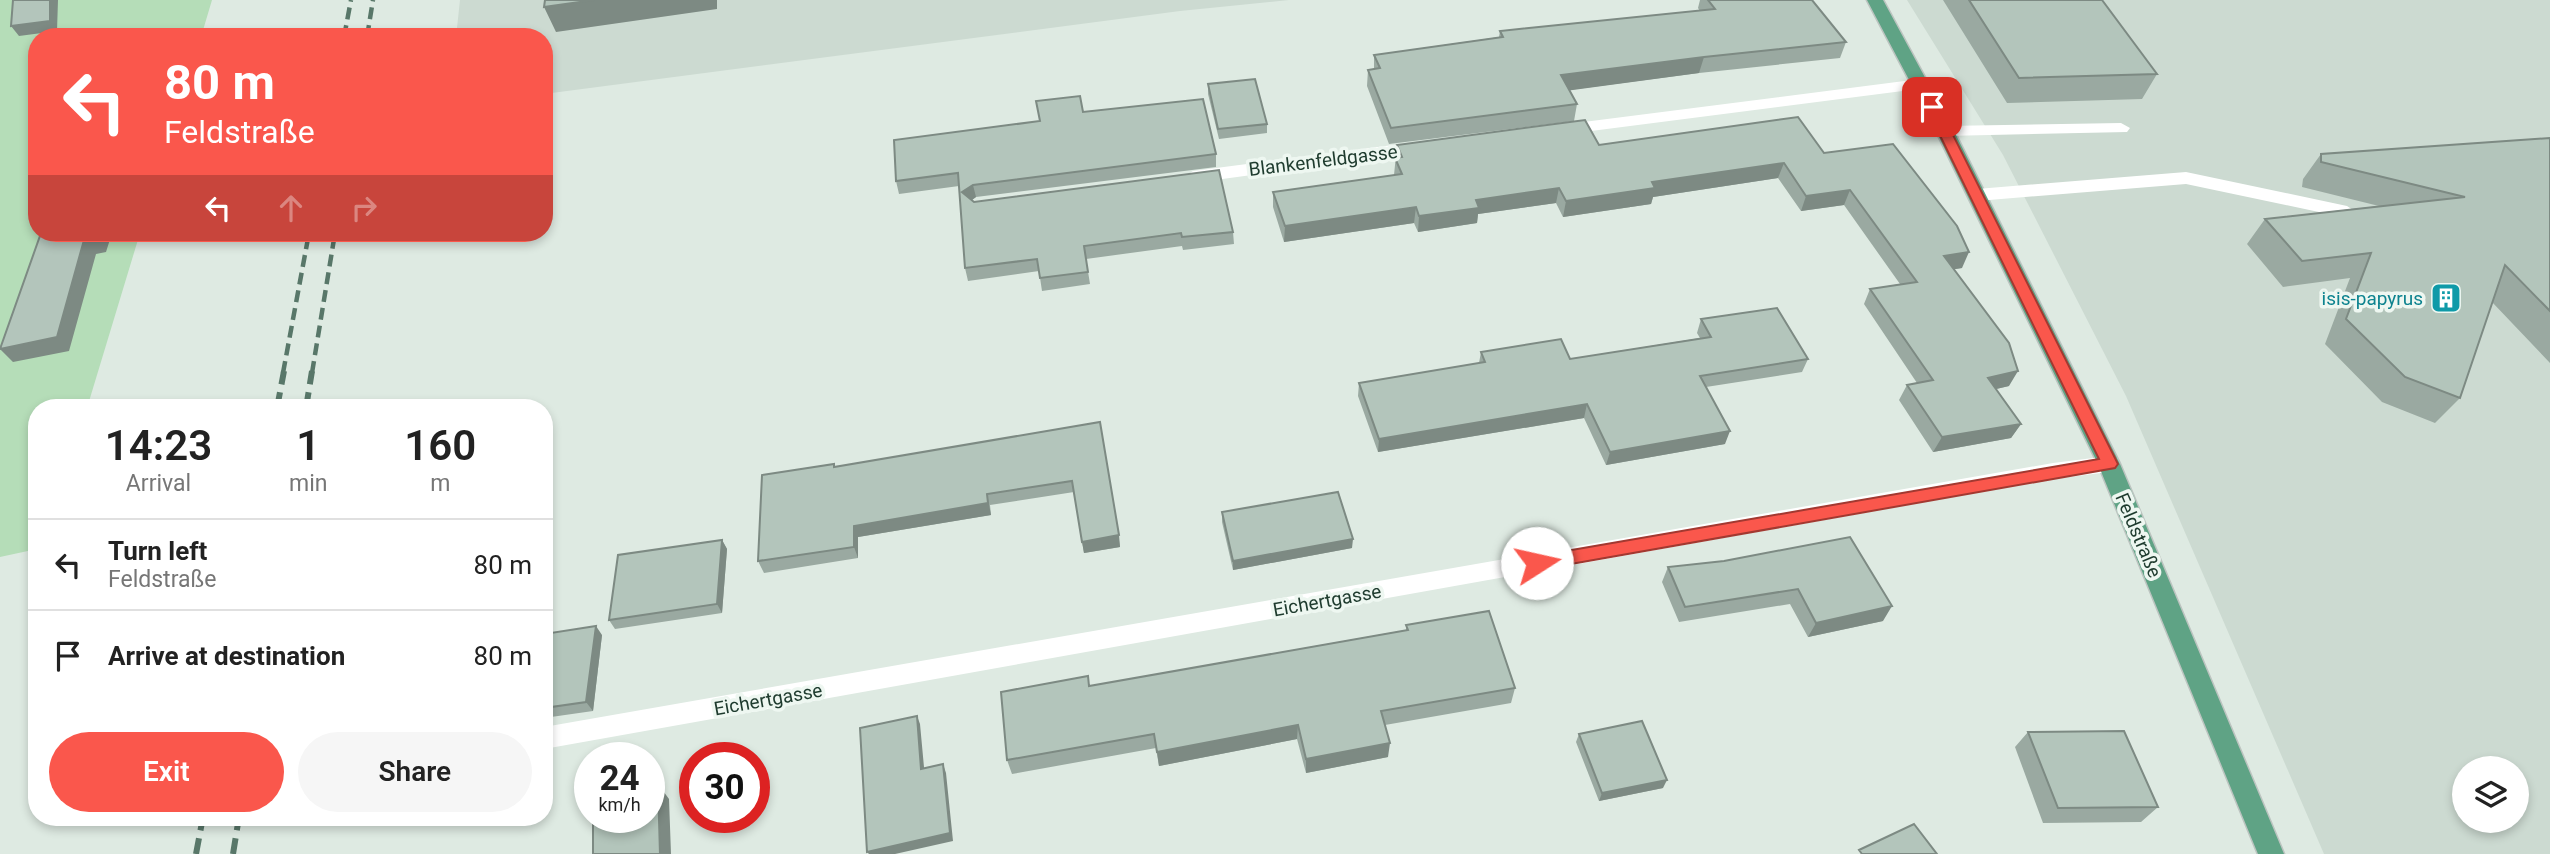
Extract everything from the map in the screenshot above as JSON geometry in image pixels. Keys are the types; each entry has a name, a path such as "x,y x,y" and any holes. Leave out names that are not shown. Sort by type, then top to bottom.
{"main road":[{"name":"Feldstraße","path":"1875,0 1945,131 2109,464 2271,854"}],"street":[{"path":"1537,133 1920,84"},
{"path":"1945,131 2121,128"},
{"name":"Blankenfeldgasse","path":"1180,179 1441,145"},
{"path":"1977,195 2186,178 2347,212"},
{"name":"Eichertgasse","path":"553,736 2040,473 2109,464"}],"shaded area":[{"path":"460,0 1289,0 1180,11 553,93 553,28 457,28"},
{"path":"1907,0 2550,0 2550,854 2324,854 2126,396 2003,155"}],"green space":[{"path":"0,0 212,0 204,28 28,28 28,242 137,242 90,399 28,399 28,551 0,557"}],"building":[{"path":"13,0 50,0 50,21 11,26"},
{"path":"545,0 594,0 544,7"},
{"path":"1708,0 1812,0 1846,42 1561,75 1577,104 1391,128 1368,70 1380,68 1374,55 1503,37 1500,31 1715,9"},
{"path":"1969,0 2102,0 2157,74 2019,78"},
{"path":"1255,79 1267,124 1218,129 1208,84"},
{"path":"1080,96 1083,112 1203,99 1216,154 973,185 962,192 974,202 1219,170 1233,232 1182,237 1181,233 1084,246 1088,272 1040,278 1037,259 965,268 958,173 896,181 894,140 1040,121 1036,101"},
{"path":"1798,117 1824,153 1893,144 1957,226 1969,252 1944,256 2009,343 2018,371 1988,378 2021,424 1942,437 1907,385 1933,380 1870,289 1917,282 1850,190 1806,196 1784,163 1652,182 1655,188 1566,201 1559,188 1476,200 1479,208 1419,216 1416,207 1285,226 1273,192 1402,174 1395,158 1402,157 1397,145 1585,120 1599,145"},
{"name":"isis-papyrus","path":"2550,138 2550,311 2505,265 2460,398 2405,377 2346,319 2371,253 2302,261 2265,219 2465,197 2321,162 2321,154"},
{"path":"38,242 83,242 57,337 0,349"},
{"path":"1777,308 1808,359 1700,376 1730,431 1610,452 1587,404 1379,439 1359,383 1485,362 1481,352 1561,339 1570,359 1711,337 1701,319"},
{"path":"1100,422 1119,535 1082,542 1072,481 987,494 988,503 854,526 854,547 758,561 762,475 834,464 834,467"},
{"path":"1338,492 1353,539 1233,561 1222,512"},
{"path":"1850,537 1892,606 1816,623 1798,589 1685,607 1668,567 1724,561"},
{"path":"722,540 717,604 609,620 618,555"},
{"path":"1489,611 1515,688 1381,711 1390,743 1306,759 1298,725 1157,752 1154,734 1007,760 1001,692 1088,676 1089,686 1408,630 1406,625"},
{"path":"596,626 586,702 553,707 553,633"},
{"path":"917,716 921,769 943,764 950,833 867,852 860,728"},
{"path":"1642,721 1667,780 1602,793 1579,734"},
{"path":"2124,731 2158,807 2058,808 2028,732"},
{"path":"1914,824 1937,854 1862,854 1859,850"},
{"path":"593,833 659,833 660,854 593,854"}],"railway":[{"path":"346,28 351,0"},
{"path":"368,28 373,0"},
{"path":"283,373 307,242"},
{"path":"312,373 334,242"},
{"path":"279,399 284,371"},
{"path":"307,399 312,371"},
{"path":"196,854 201,826"},
{"path":"233,854 238,826"}],"place":[{"name":"isis-papyrus","path":"2446,298"}],"route":[{"path":"1537,563 2070,468 2109,464 1932,107"}]}
